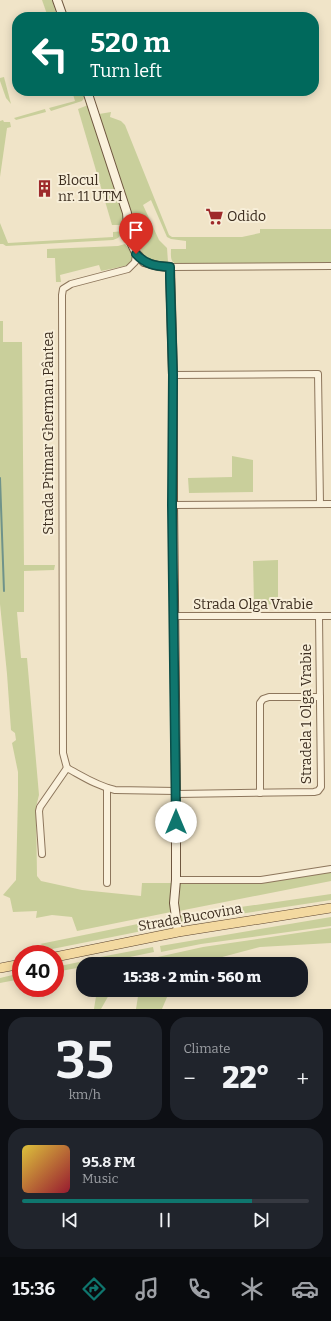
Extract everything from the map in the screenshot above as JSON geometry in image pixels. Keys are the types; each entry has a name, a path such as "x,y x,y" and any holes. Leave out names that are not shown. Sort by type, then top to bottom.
{"main road":[{"name":"Strada Bucovina","path":"64,955 178,932 331,908"},
{"path":"0,968 12,966"}],"street":[{"path":"57,0 61,12"},
{"path":"89,96 127,213 129,238 136,254 144,262 150,265 170,267 331,266"},
{"name":"Strada Primar Gherman Pântea","path":"67,768 63,753 62,295 63,290 71,284 128,269 135,262 136,254"},
{"path":"170,267 173,375 172,505 175,616 176,880 174,903 178,932"},
{"path":"173,375 318,374 320,504"},
{"path":"172,505 331,504"},
{"name":"Strada Olga Vrabie","path":"175,616 331,616"},
{"name":"Stradela 1 Olga Vrabie","path":"67,768 99,786 115,790 260,793 314,792 320,789 319,616"},
{"path":"260,793 260,703 263,699 269,697 320,697"},
{"path":"42,854 40,807 67,768"},
{"path":"107,788 107,883"},
{"path":"176,880 261,880 331,869"}],"green space":[{"path":"42,0 52,0 56,12 46,12"},
{"path":"4,77 11,104 6,98 0,81 0,78"},
{"path":"74,96 83,96 82,101 51,111 49,108 75,101"},
{"path":"88,105 126,221 122,225 112,225 78,109"},
{"path":"45,109 46,112 16,120 14,118"},
{"path":"111,112 110,117 121,121 125,125 169,235 172,237 242,237 260,233 260,229 331,229 331,263 174,263 171,259 171,249 186,249 186,241 167,237 151,200 143,205 159,240 167,248 168,262 157,263 147,258 142,253 99,114"},
{"path":"3,120 4,122 10,122 11,127 7,128 0,177 0,121"},
{"path":"0,223 8,243 113,237 113,232 124,231 118,238 113,240 6,246 0,244"},
{"path":"125,244 133,255 130,265 101,271 99,265 60,275 61,282 56,282 55,258 47,258 47,249 118,246"},
{"path":"0,321 3,321 3,342 22,342 24,565 55,565 54,570 24,571 24,612 17,612 21,658 27,658 39,795 36,807 37,876 41,881 82,890 141,896 142,883 173,883 171,912 77,931 72,917 52,915 36,918 37,911 13,912 10,898 3,895 16,880 18,772 12,743 16,740 15,733 11,730 0,604"},
{"path":"232,456 253,460 253,492 189,493 188,478 232,477"},
{"path":"278,560 278,604 254,605 253,561"},
{"path":"331,871 331,881 179,911 180,883 260,883"},
{"path":"331,894 331,900 181,923 179,916"},
{"path":"172,917 172,925 64,947 64,945 40,944"},
{"path":"331,917 331,926 201,944 161,952 160,946"},
{"path":"331,928 331,943 260,947 222,957 158,957 203,947"},
{"path":"153,947 154,952 130,957 100,957"},
{"path":"76,963 76,968 64,970 64,965"},
{"path":"12,975 12,981 0,983 0,978"},
{"path":"96,997 108,997 101,1009 94,1009"},
{"path":"138,997 167,997 162,1009 136,1009"}],"waterway":[{"path":"0,478 4,591"}],"place":[{"name":"Blocul nr. 11 UTM","path":"45,188"},
{"name":"Odido","path":"214,216"}],"route":[{"path":"136,254 144,262 150,265 170,267 173,375 172,505 175,616 176,822"}]}
